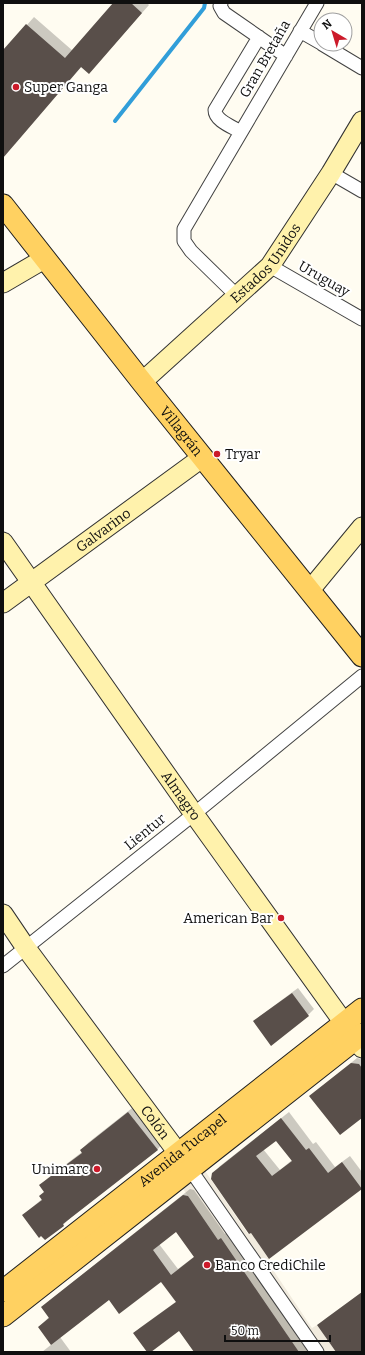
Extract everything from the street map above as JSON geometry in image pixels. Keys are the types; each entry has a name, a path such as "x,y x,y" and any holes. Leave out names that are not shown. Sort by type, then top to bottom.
{"main road":[{"name":"Estados Unidos","path":"142,382 270,266 331,173 362,121"},
{"name":"Villagrán","path":"3,205 44,259 362,656"},
{"path":"3,283 44,259"},
{"name":"Galvarino","path":"3,603 203,457"},
{"path":"310,590 362,527"},
{"name":"Almagro","path":"3,542 194,814 356,1036"},
{"name":"Colón","path":"3,914 26,948 184,1162"},
{"name":"Avenida Tucapel","path":"3,1291 184,1162 356,1036 362,1009"},
{"name":"Avenida Tucapel","path":"3,1316 184,1162"}],"street":[{"path":"221,3 220,6 224,13 286,56"},
{"name":"Gran Bretaña","path":"236,296 191,251 184,241 184,228 317,3"},
{"path":"300,31 313,39"},
{"name":"Gran Bretaña","path":"241,132 217,118 215,110 259,37"},
{"path":"335,52 362,68"},
{"path":"331,173 362,190"},
{"name":"Uruguay","path":"270,266 362,319"},
{"name":"Lientur","path":"3,966 194,814 362,676"},
{"name":"Colón","path":"184,1162 317,1352"}],"shaded area":[{"path":"199,1162 248,1234 251,1233 269,1259 267,1261 312,1328 317,1325 336,1352 299,1352 221,1238 218,1240 177,1180"}],"building":[{"path":"113,3 131,3 142,13 89,74 81,67 3,158 3,50 26,24 65,58"},
{"path":"292,993 309,1016 271,1046 253,1021"},
{"path":"351,1063 359,1064 362,1068 362,1118 340,1135 309,1096"},
{"name":"Unimarc","path":"128,1112 158,1150 63,1224 64,1226 45,1240 41,1236 39,1238 22,1215 42,1200 39,1196 44,1192 39,1185 82,1153 80,1150"},
{"path":"281,1118 306,1150 309,1148 328,1173 342,1162 362,1189 269,1259 251,1233 249,1234 211,1179 212,1173","holes":["276,1141 292,1161 272,1176 256,1156"]},
{"path":"183,1195 188,1196 218,1240 221,1238 299,1352 194,1352 179,1331 151,1352 147,1352 133,1333 176,1302 161,1282 119,1314 109,1300 51,1345 38,1327 49,1318 41,1307","holes":["176,1232 194,1257 171,1275 153,1250"]},
{"path":"362,1292 362,1352 336,1352 317,1325"}],"waterway":[{"path":"115,121 204,8 205,3"}],"place":[{"name":"Super Ganga","path":"16,87"},
{"name":"Tryar","path":"217,454"},
{"name":"American Bar","path":"281,918"},
{"name":"Unimarc","path":"97,1169"},
{"name":"Banco CrediChile","path":"207,1265"}]}
